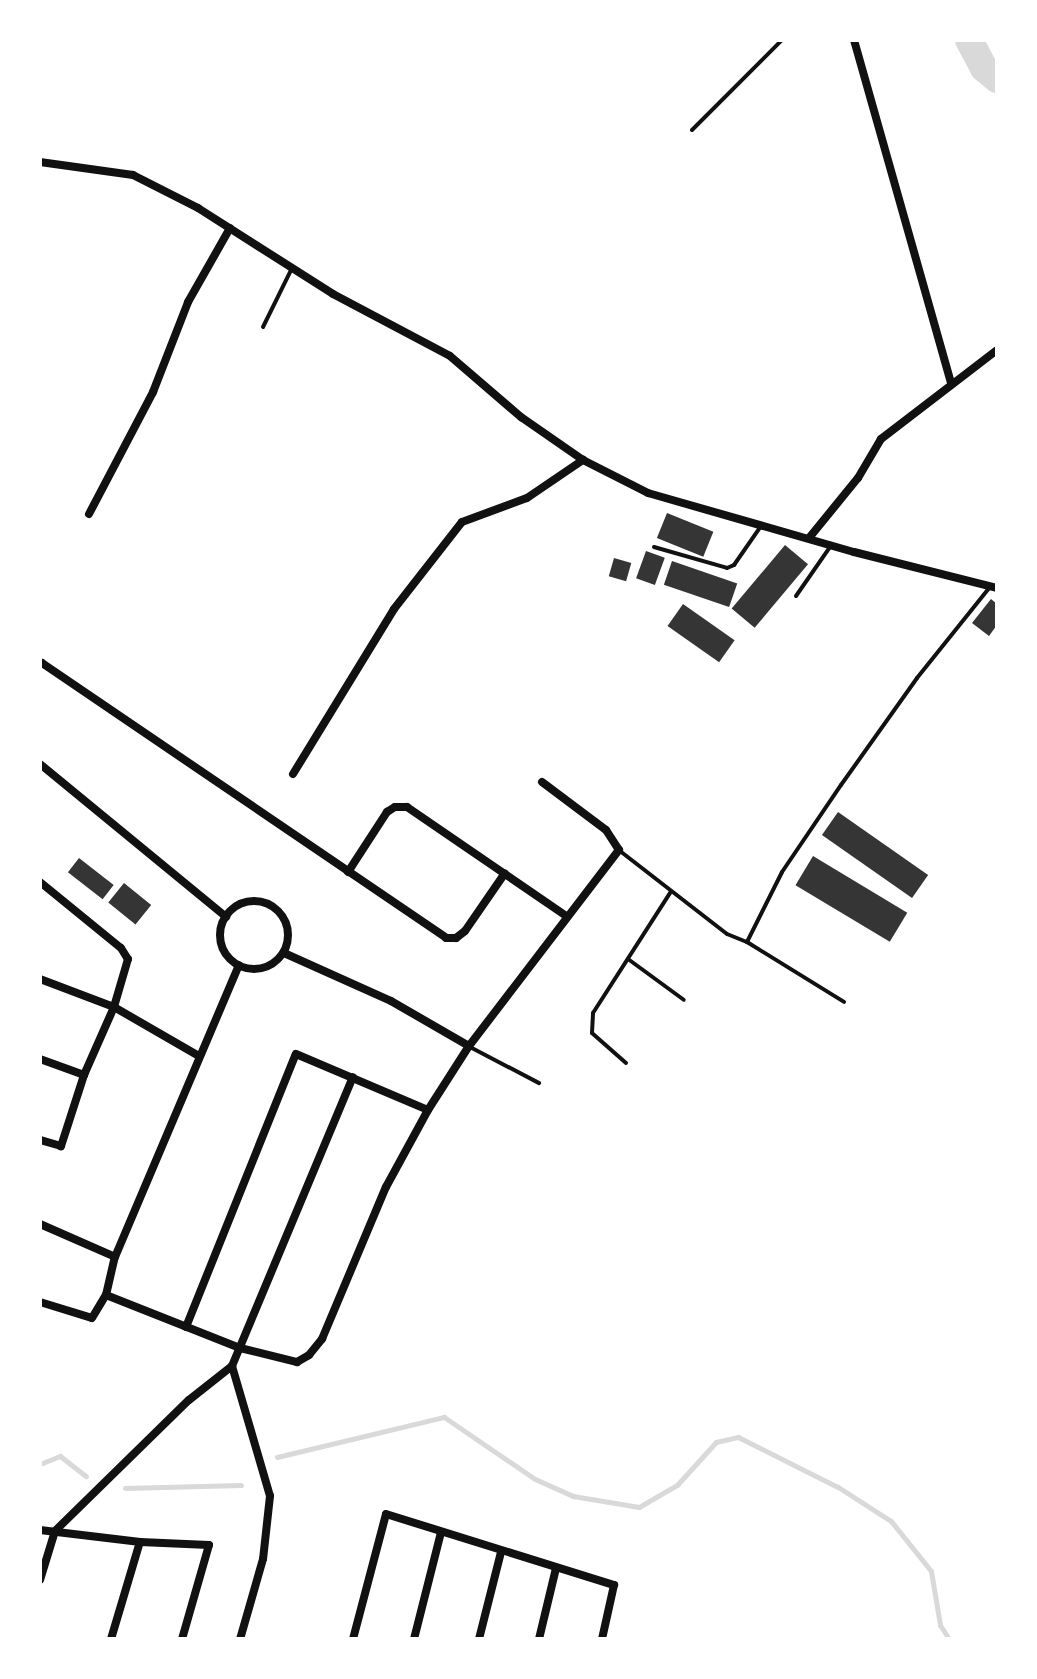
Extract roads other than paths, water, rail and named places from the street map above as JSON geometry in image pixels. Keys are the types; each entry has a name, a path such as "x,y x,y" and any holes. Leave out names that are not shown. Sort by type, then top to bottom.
{"street":[{"path":"854,40 951,383"},
{"path":"40,162 133,175 450,356 521,417 583,460 648,493 832,545 994,586"},
{"path":"89,514 153,392 188,302 230,228"},
{"path":"809,538 858,478 881,439 997,350"},
{"path":"293,774 394,609 462,522 527,498 583,460"},
{"path":"40,665 42,663 446,938 456,938 465,931 505,873"},
{"path":"40,764 226,917"},
{"path":"106,1295 240,1348 297,1362 309,1355 322,1339 386,1187 428,1110 469,1046 619,850 606,830 542,782"},
{"path":"348,872 387,812 395,807 407,807 566,916"},
{"path":"40,882 121,948 128,959 114,1007 84,1075 61,1146 40,1140"},
{"path":"244,903 267,904 277,910 288,930 284,953 269,966 249,969 239,965 223,950 221,939 226,917 244,903"},
{"path":"284,953 391,1001 469,1046"},
{"path":"40,1302 92,1318 106,1295 115,1257 239,965"},
{"path":"40,979 114,1007 199,1056"},
{"path":"186,1327 296,1054 428,1110"},
{"path":"40,1059 84,1075"},
{"path":"40,1580 55,1531 189,1400 232,1366 353,1077"},
{"path":"40,1224 115,1257"},
{"path":"232,1366 270,1496 263,1559 240,1639"},
{"path":"353,1639 386,1514 614,1585 602,1639"},
{"path":"40,1530 140,1542 209,1545 182,1639"},
{"path":"414,1639 441,1532"},
{"path":"111,1639 140,1542"},
{"path":"479,1639 501,1552"},
{"path":"539,1639 556,1568"}],"lane":[{"path":"692,130 782,40"},
{"path":"263,327 292,268"},
{"path":"654,547 727,568 734,565 762,524"},
{"path":"796,596 832,545"},
{"path":"747,942 782,872 833,797 917,678 994,586"},
{"path":"619,850 670,893 727,934 747,942 844,1002"},
{"path":"626,1063 592,1033 593,1013 670,893"},
{"path":"628,959 684,1000"},
{"path":"469,1046 539,1083"}],"waterway":[{"path":"969,40 984,68 997,79"},
{"path":"277,1457 444,1417 535,1479 573,1496 639,1507 677,1485 716,1442 738,1437 838,1487 891,1521 931,1571 940,1625 949,1639"},
{"path":"40,1464 60,1456 86,1476"},
{"path":"125,1488 241,1485"}]}
